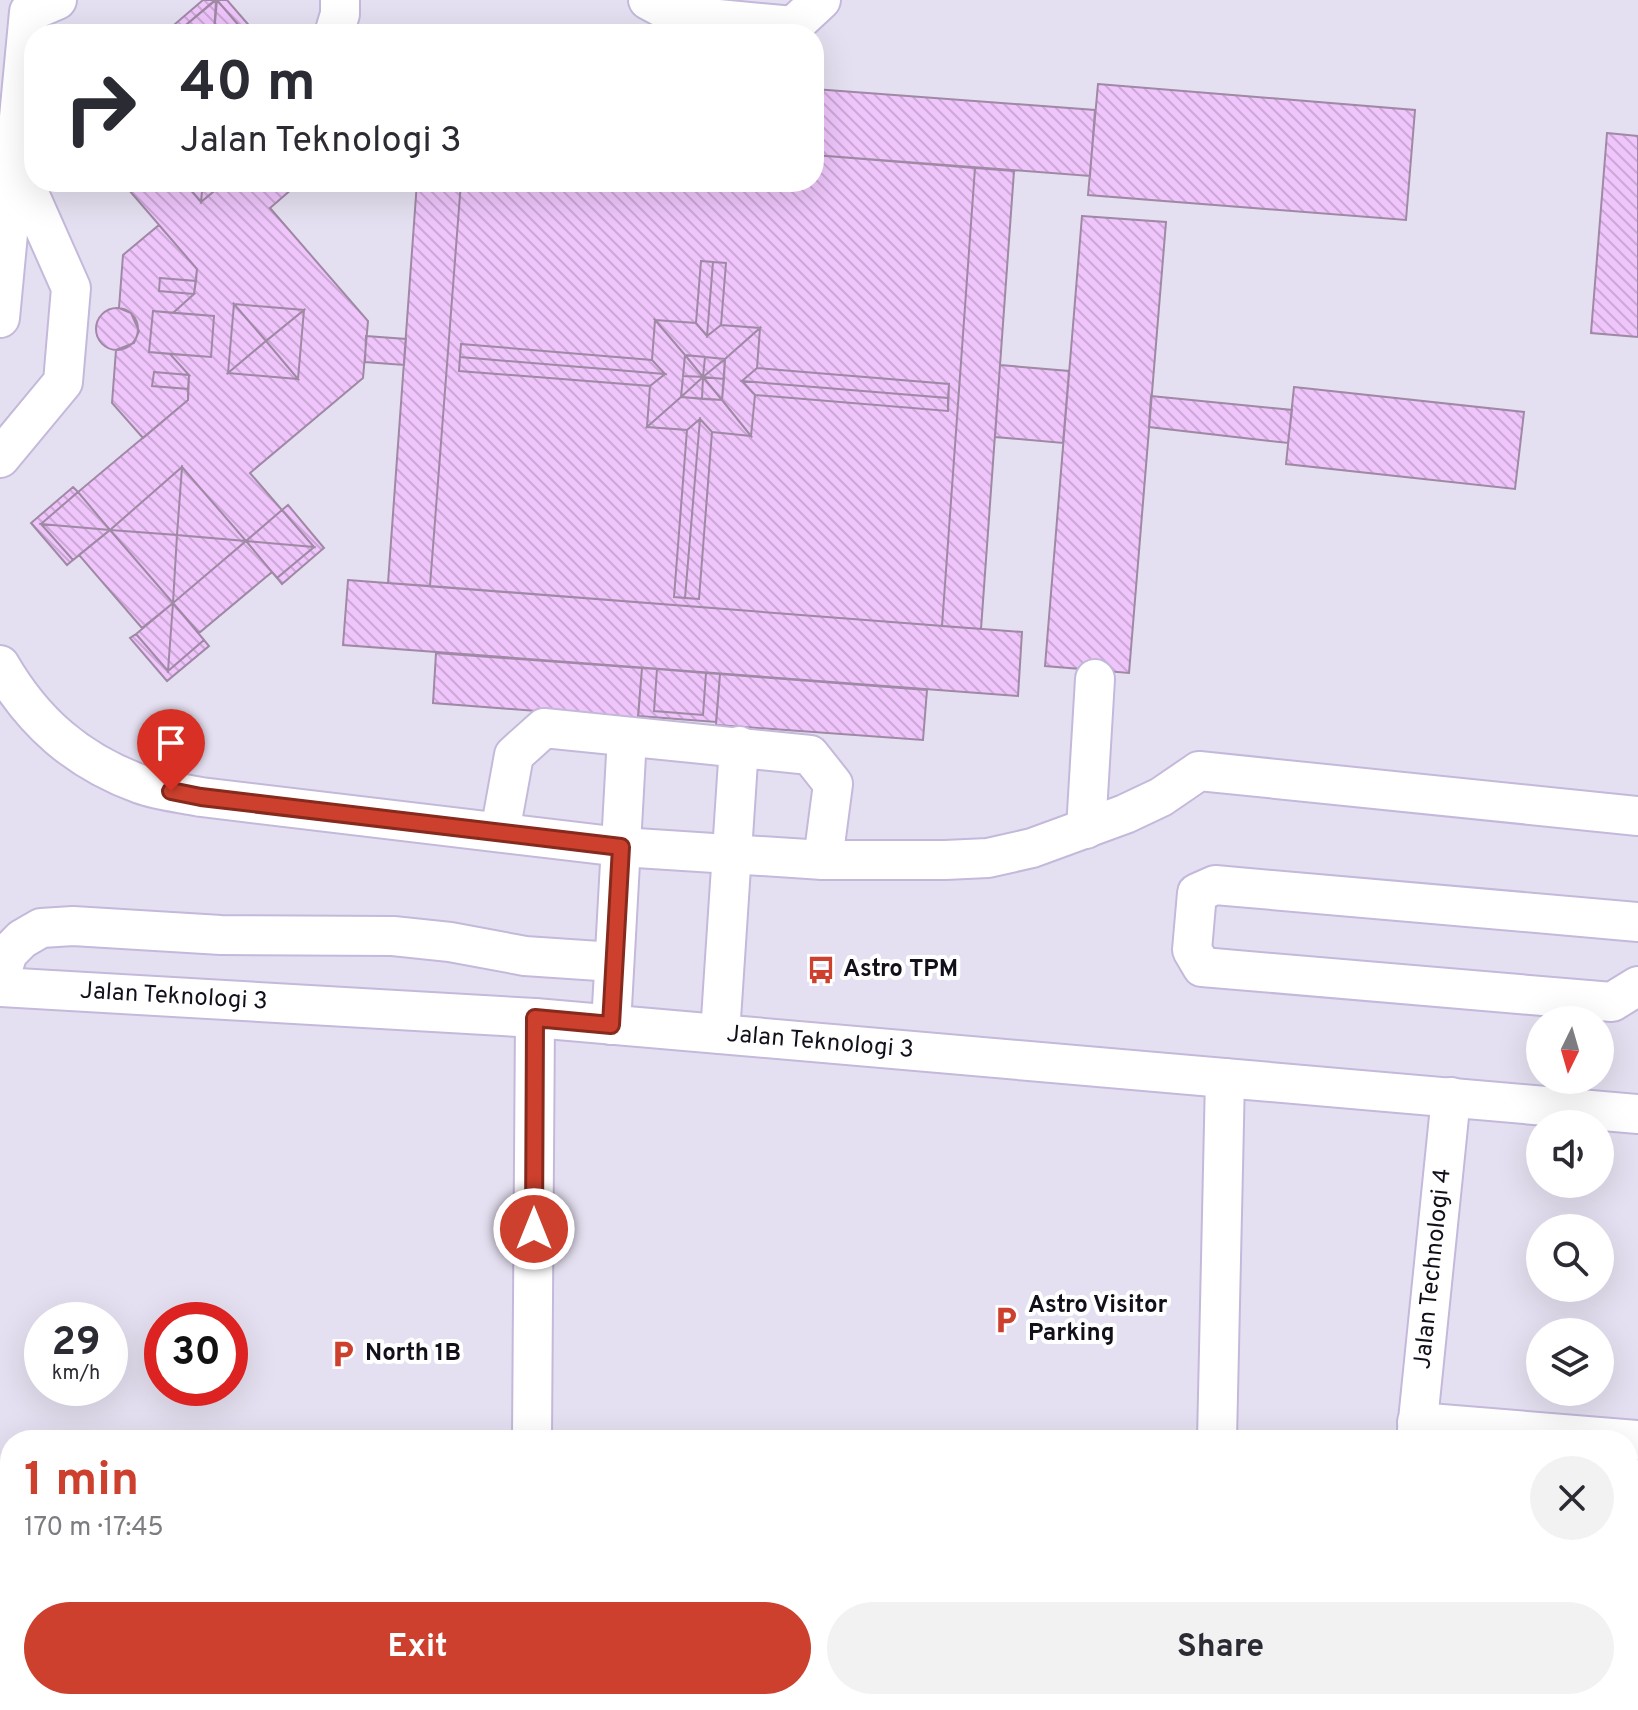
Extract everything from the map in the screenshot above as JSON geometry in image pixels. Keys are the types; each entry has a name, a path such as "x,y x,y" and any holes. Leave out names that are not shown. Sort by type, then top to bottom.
{"street":[{"path":"28,24 29,12 57,0"},
{"path":"337,24 340,0"},
{"path":"648,0 676,15 772,24"},
{"path":"795,24 821,0"},
{"path":"0,318 24,66"},
{"path":"15,162 24,182"},
{"path":"0,458 63,382 71,288 28,192"},
{"path":"0,665 16,693 47,730 86,757 141,785 201,797 621,847 823,860 988,858 1032,848 1086,829 1161,797 1199,771 1638,816"},
{"path":"1086,829 1095,679"},
{"path":"500,832 514,755 544,728 810,755 833,784 823,860"},
{"path":"611,1025 627,737"},
{"path":"720,1034 739,746"},
{"path":"1638,922 1215,885 1197,893 1192,950 1202,967 1597,1001 1612,1002 1638,986"},
{"path":"0,977 8,953 22,939 41,928 73,926 221,935 393,936 450,942 525,956 614,962"},
{"name":"Jalan Teknologi 3","path":"0,987 535,1018 1638,1114"},
{"path":"532,1430 535,1018"},
{"path":"1217,1430 1225,1078"},
{"name":"Jalan Technologi 4","path":"1416,1430 1451,1097"}],"shaded area":[{"path":"0,0 1638,0 1638,1430 0,1430"}],"building":[{"path":"203,0 215,0 187,24 175,24"},
{"path":"216,0 215,24 187,24"},
{"path":"217,0 227,0 248,24 237,24"},
{"path":"217,0 237,24 215,24"},
{"path":"1098,84 1415,110 1406,220 1088,195"},
{"path":"824,90 1095,110 1090,176 824,156"},
{"path":"1607,133 1638,136 1638,337 1591,333"},
{"path":"824,156 975,168 942,626 430,586 460,192 824,192","holes":["701,261 726,263 721,325 760,328 757,368 949,384 948,411 755,395 751,436 712,432 699,599 674,597 687,430 647,427 650,386 459,371 461,344 652,360 655,320 696,323"]},
{"path":"975,168 1014,171 981,629 942,626"},
{"path":"131,192 192,192 201,202 213,192 288,192 270,208 368,321 363,378 250,473 282,510 246,541 182,467 110,530 78,492 188,400 189,375 170,354 211,357 214,316 173,313 194,294 197,269","holes":["234,304 304,310 298,379 228,373"]},
{"path":"192,192 202,192 201,202"},
{"path":"202,192 213,192 201,202"},
{"path":"416,192 460,192 430,586 388,583"},
{"path":"1082,216 1166,222 1129,673 1045,666"},
{"path":"159,225 197,269 196,281 160,278 159,291 194,294 173,313 153,311 149,352 170,354 189,375 154,372 152,386 188,389 188,400 143,438 112,403 116,350 134,343 139,331 131,313 119,308 123,255"},
{"path":"701,261 713,262 707,336 696,323"},
{"path":"713,262 726,263 721,325 707,336"},
{"path":"160,278 196,281 194,294 159,291"},
{"path":"234,304 304,310 266,341"},
{"path":"234,304 266,341 228,373"},
{"path":"117,308 132,314 138,329 132,344 117,350 102,344 96,329 102,314"},
{"path":"304,310 298,379 266,341"},
{"path":"153,311 214,316 211,357 149,352"},
{"path":"655,320 696,323 707,336 721,325 760,328 725,359 685,355"},
{"path":"655,320 685,355 681,397 647,427 650,386 665,374 652,360"},
{"path":"760,328 757,368 742,381 755,395 751,436 722,400 725,359"},
{"path":"366,336 406,339 404,365 365,362"},
{"path":"266,341 298,379 228,373"},
{"path":"461,344 652,360 665,374 460,357"},
{"path":"685,355 703,377 683,376"},
{"path":"685,355 705,357 703,377"},
{"path":"460,357 665,374 650,386 459,371"},
{"path":"705,357 725,359 703,377"},
{"path":"725,359 724,379 703,377"},
{"path":"1000,365 1069,371 1063,443 995,437"},
{"path":"757,368 949,384 948,398 742,381"},
{"path":"154,372 189,375 188,389 152,386"},
{"path":"683,376 703,377 681,397"},
{"path":"703,377 722,400 702,399"},
{"path":"703,377 724,379 722,400"},
{"path":"703,377 702,399 681,397"},
{"path":"742,381 948,398 948,411 755,395"},
{"path":"1294,387 1524,412 1515,489 1286,464"},
{"path":"1151,396 1292,410 1288,443 1149,427"},
{"path":"681,397 722,400 751,436 712,432 700,419 687,430 647,427"},
{"path":"700,419 712,432 699,599 685,598"},
{"path":"700,419 685,598 674,597 687,430"},
{"path":"182,467 246,541 177,535"},
{"path":"182,467 177,535 110,530"},
{"path":"73,487 78,492 41,524 73,560 67,565 31,523"},
{"path":"78,492 110,530 41,524"},
{"path":"288,505 324,548 282,584 277,578 314,547 282,510"},
{"path":"282,510 314,547 246,541"},
{"path":"41,524 110,530 73,560"},
{"path":"110,530 177,535 173,603"},
{"path":"110,530 173,603 142,628 79,555"},
{"path":"177,535 246,541 173,603"},
{"path":"246,541 314,547 277,578"},
{"path":"246,541 272,572 199,633 173,603"},
{"path":"348,580 1022,632 1018,696 343,645"},
{"path":"173,603 204,640 168,671"},
{"path":"173,603 168,671 136,634"},
{"path":"136,634 168,671 204,640 209,646 167,681 130,638"},
{"path":"436,653 642,668 638,719 433,703"},
{"path":"642,668 657,669 654,711 703,715 706,673 720,674 716,722 638,716"},
{"path":"657,669 706,673 703,715 654,711"},
{"path":"720,674 927,690 923,740 716,725"}],"place":[{"name":"Astro TPM","path":"821,970"},
{"name":"Astro Visitor Parking","path":"1006,1320"},
{"name":"North 1B","path":"343,1354"}],"route":[{"path":"171,791 621,847 611,1025 535,1018 534,1229"}]}
